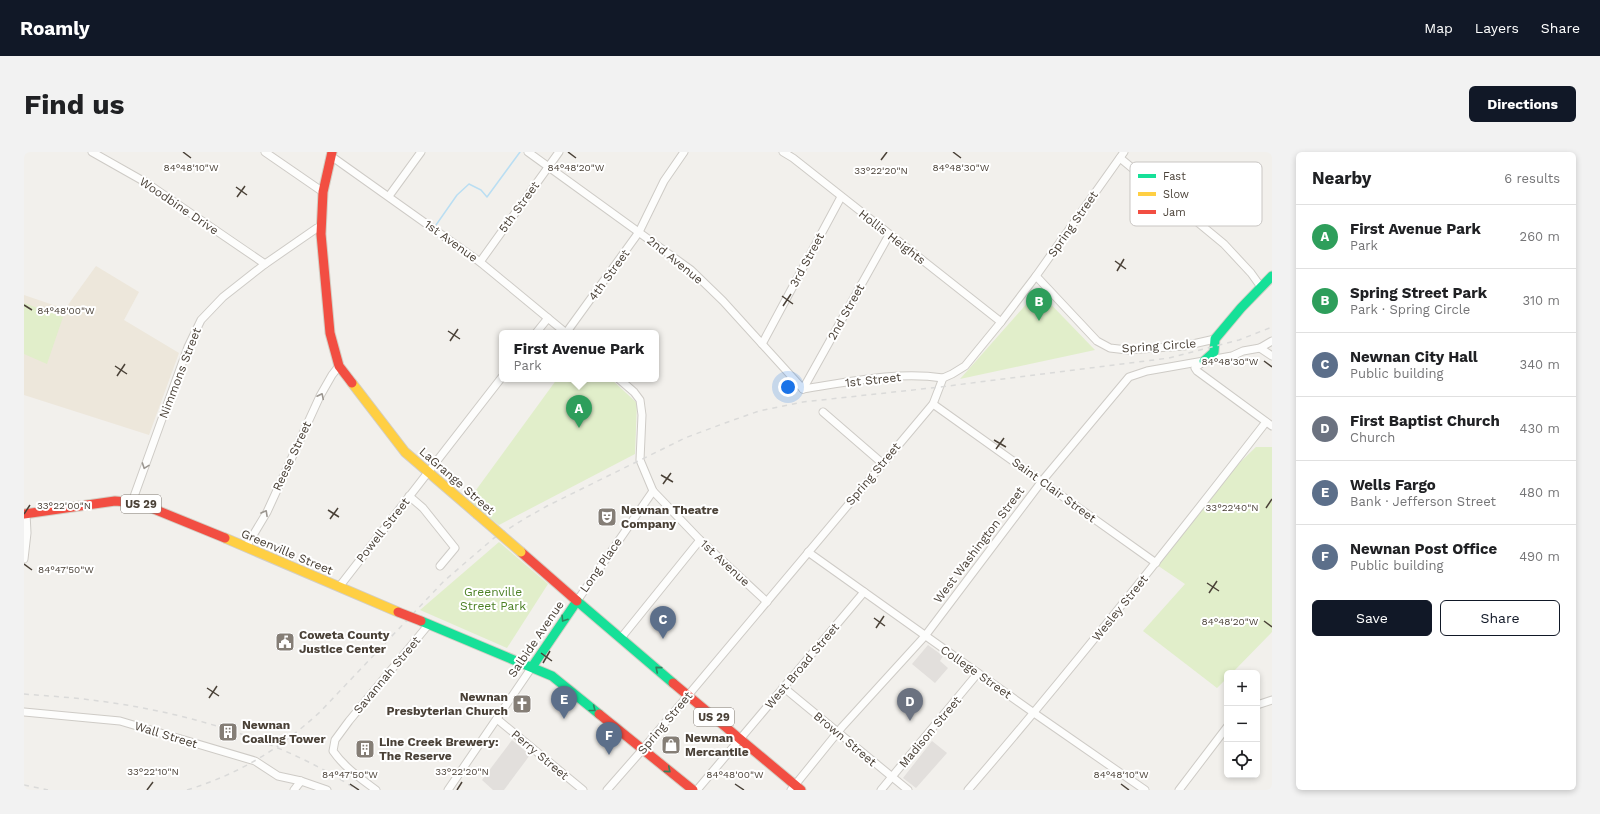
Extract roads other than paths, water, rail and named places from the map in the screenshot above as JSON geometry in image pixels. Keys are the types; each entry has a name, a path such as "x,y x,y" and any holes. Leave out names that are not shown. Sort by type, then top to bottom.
{"main road":[{"name":"LaGrange Street","path":"331,154 323,192 321,228 330,333 339,366 405,452 740,740"},
{"path":"1204,361 1214,352 1215,340 1241,308 1272,276"},
{"name":"Greenville Street","path":"25,513 115,501 132,502 183,520 532,668"},
{"name":"Salbide Avenue","path":"532,668 577,600"},
{"path":"538,658 544,669 552,676"},
{"name":"US 29","path":"532,668 552,676 692,790"},
{"name":"US 29","path":"740,740 796,788"}],"street":[{"name":"Woodbine Drive","path":"92,152 146,182 264,264"},
{"path":"265,152 323,192"},
{"path":"389,196 421,152"},
{"name":"2nd Avenue","path":"528,152 691,270 723,301 803,389"},
{"name":"5th Street","path":"480,262 559,152"},
{"name":"4th Street","path":"568,330 639,232 664,181 684,152"},
{"name":"Hollis Heights","path":"783,152 1001,322"},
{"name":"1st Avenue","path":"331,154 480,262 562,330"},
{"path":"1122,155 1130,162"},
{"name":"Spring Street","path":"607,790 933,404 943,378 964,366 1001,322 1036,276 1122,155"},
{"name":"3rd Street","path":"762,344 841,196"},
{"path":"1203,226 1224,244 1251,273 1261,287"},
{"name":"Nimmons Street","path":"132,502 188,347 201,320 223,298 264,264 317,228 321,228"},
{"name":"2nd Street","path":"803,389 889,234"},
{"name":"Spring Circle","path":"1036,276 1097,341 1110,348 1126,350 1184,346 1215,340"},
{"path":"538,330 548,318"},
{"name":"West Washington Street","path":"796,788 838,732 925,636 1042,481 1129,377 1147,371 1232,356 1243,351 1260,348 1272,341"},
{"path":"1260,348 1272,356"},
{"path":"1204,361 1195,368 1197,372 1269,424"},
{"name":"Reese Street","path":"246,547 267,512 320,396 339,366"},
{"name":"1st Street","path":"803,389 879,378 924,375 943,378"},
{"name":"Powell Street","path":"339,587 499,381"},
{"name":"1st Avenue","path":"622,382 634,392 640,400 642,415 640,460 653,490 700,540 767,602"},
{"name":"Saint Clair Street","path":"933,404 1156,563"},
{"path":"823,412 882,463"},
{"name":"Wesley Street","path":"968,790 1034,714 1269,424"},
{"name":"Long Place","path":"577,600 653,490"},
{"path":"409,496 423,508 455,548 440,566"},
{"path":"24,558 26,533 25,513"},
{"path":"620,638 700,540"},
{"name":"College Street","path":"808,552 1034,714 1145,790"},
{"name":"West Broad Street","path":"697,790 864,592"},
{"name":"Savannah Street","path":"376,790 348,768 333,751 335,740 425,623"},
{"name":"Salbide Avenue","path":"448,790 532,668"},
{"name":"Madison Street","path":"882,790 978,673"},
{"name":"Brown Street","path":"783,687 908,790"},
{"path":"1260,704 1272,700"},
{"name":"Wall Street","path":"24,712 120,721 255,761 278,776 301,781 328,790"},
{"name":"Perry Street","path":"497,719 583,790"},
{"path":"1178,790 1224,731"},
{"path":"294,790 301,781"}],"waterway":[{"path":"436,225 457,195 469,184 481,190 487,197 520,152"}],"railway":[{"path":"187,790 242,768 274,749 304,726 320,712 444,581 494,538 547,506 685,438 759,411 803,402 940,387 1169,358 1239,340 1272,327"},
{"path":"24,694 83,699 125,705 159,711 229,730 264,742 297,756 328,772 357,790"},
{"path":"24,785 48,790"}],"place":[{"name":"Spring Street Park","path":"1039,321"},
{"name":"First Avenue Park","path":"579,428"},
{"name":"Newnan Theatre Company","path":"607,517"},
{"name":"Newnan City Hall","path":"663,639"},
{"name":"Coweta County Justice Center","path":"285,642"},
{"name":"Newnan Presbyterian Church","path":"522,704"},
{"name":"Wells Fargo","path":"564,719"},
{"name":"First Baptist Church","path":"910,721"},
{"name":"Newnan Coaling Tower","path":"228,732"},
{"name":"Newnan Mercantile","path":"671,745"},
{"name":"Line Creek Brewery: The Reserve","path":"365,749"},
{"name":"Newnan Post Office","path":"609,755"}],"park label":[{"name":"Greenville Street Park","path":"493,599"}]}
